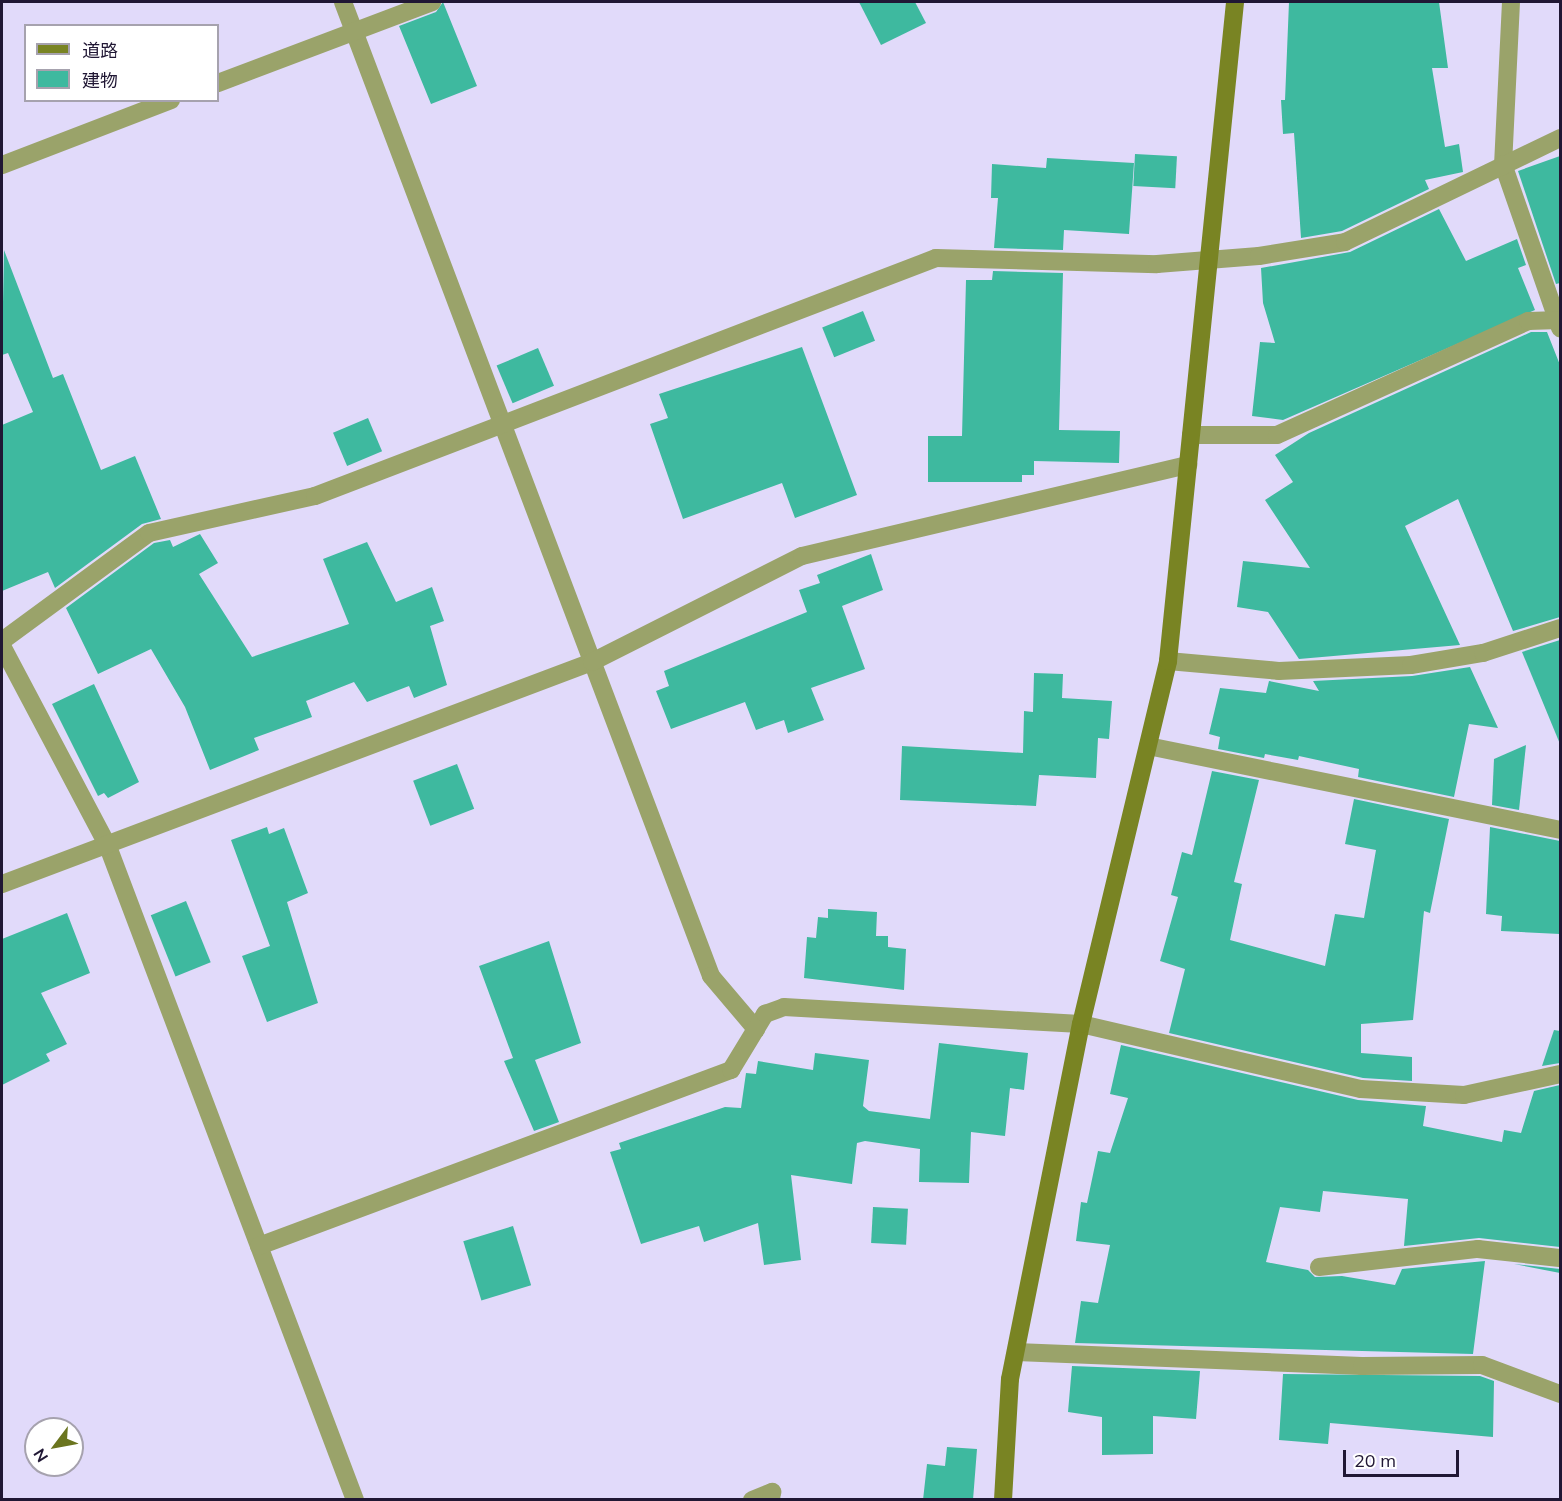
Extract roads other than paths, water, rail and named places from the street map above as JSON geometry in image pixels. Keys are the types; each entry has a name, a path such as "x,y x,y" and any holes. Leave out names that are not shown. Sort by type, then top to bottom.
{"street":[{"path":"343,2 711,976 756,1029"},
{"path":"219,83 432,2"},
{"path":"1003,1500 1016,1352 1080,1024 1168,662 1235,2"},
{"path":"1191,435 1277,435 1528,321 1559,323 1503,164 1510,2"},
{"path":"2,165 166,102"},
{"path":"2,640 148,533 315,496 936,258 1157,264 1209,256 1259,256 1345,242 1560,138"},
{"path":"2,884 592,662 802,556 1188,465"},
{"path":"1168,662 1279,671 1411,665 1483,653 1560,628"},
{"path":"2,646 107,844 355,1500"},
{"path":"1148,746 1560,830"},
{"path":"259,1246 731,1070 765,1014 784,1007 1080,1024 1361,1089 1464,1095 1560,1074"},
{"path":"1319,1267 1478,1249 1560,1258"},
{"path":"1016,1352 1362,1366 1482,1365 1560,1394"},
{"path":"752,1500 771,1492 771,1500"}]}
